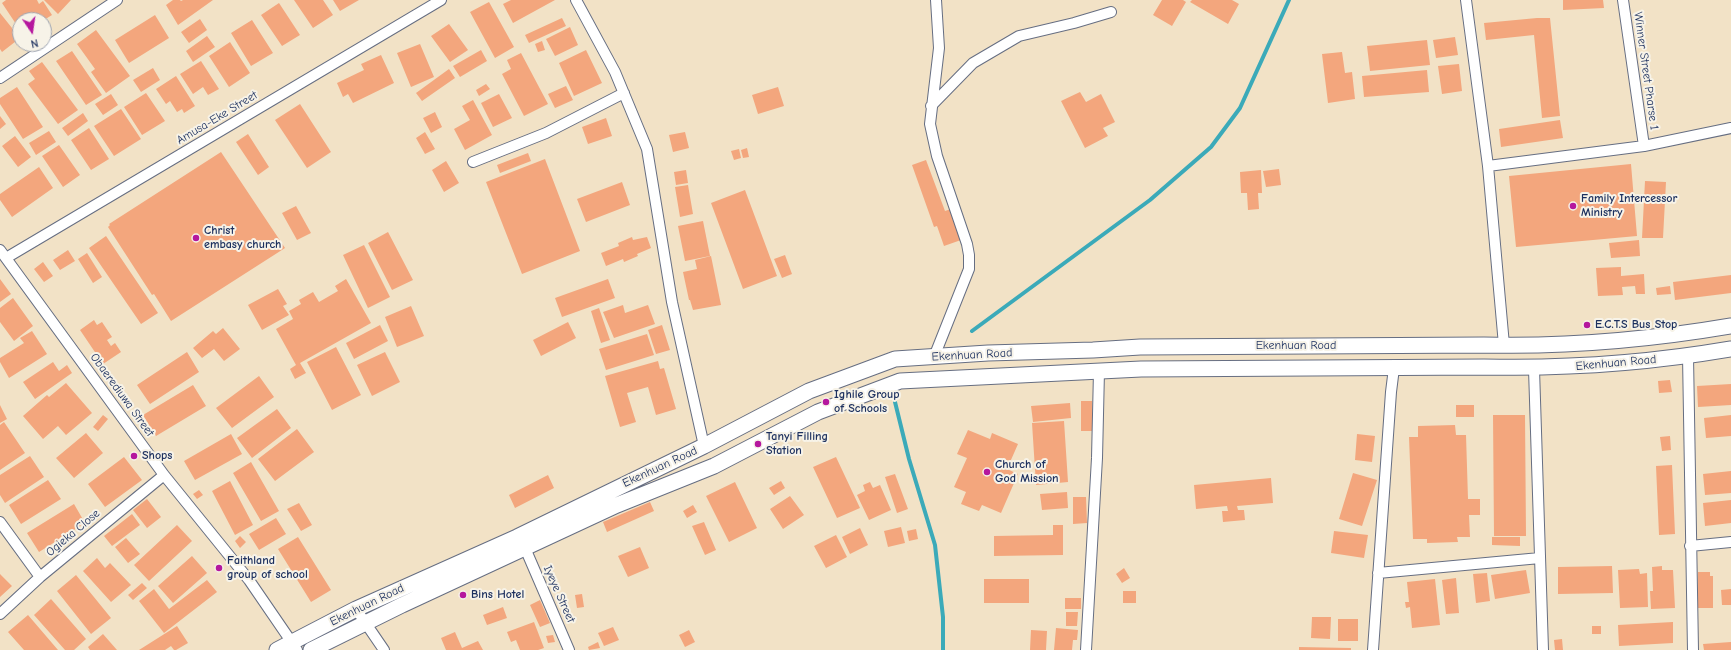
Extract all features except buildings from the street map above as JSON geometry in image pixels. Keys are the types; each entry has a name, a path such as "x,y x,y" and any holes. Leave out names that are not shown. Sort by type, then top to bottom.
{"main road":[{"name":"Ekenhuan Road","path":"277,650 294,646 356,609 517,537 704,446 808,391 895,360 988,353 1140,347 1534,346 1616,342 1685,334 1731,326"},
{"name":"Ekenhuan Road","path":"311,650 365,623 617,505 714,466 818,412 900,381 1099,371 1208,368 1534,368 1617,364 1688,356 1731,349"}],"street":[{"path":"0,78 117,0"},
{"name":"Amusa-Eke Street","path":"6,258 441,0"},
{"path":"576,0 615,72 647,150 672,302 704,446"},
{"path":"934,357 969,269 970,255 937,156 930,124 939,48 936,0"},
{"path":"1466,0 1488,166 1504,345"},
{"name":"Winner Street Pharse 1","path":"1623,0 1644,146"},
{"path":"931,106 973,63 1019,36 1074,23 1111,12"},
{"path":"473,162 546,133 624,93"},
{"path":"1488,166 1644,146 1731,128"},
{"name":"Obaerediuwa Street","path":"0,250 164,475 249,580 294,646"},
{"path":"1688,356 1690,546 1693,650"},
{"path":"1373,650 1391,392 1394,368"},
{"path":"1534,368 1543,650"},
{"path":"1086,650 1097,458 1099,371"},
{"name":"Ogieka Close","path":"0,614 40,577 164,475"},
{"path":"0,522 40,577"},
{"path":"1690,546 1731,542"},
{"name":"Iyeye Street","path":"525,548 569,650"},
{"path":"1378,573 1540,558"},
{"path":"356,609 384,650"}],"waterway":[{"path":"972,331 1150,200 1211,147 1240,108 1289,0"},
{"path":"895,402 909,459 935,545 943,617 943,650"}],"place":[{"name":"Family Intercessor Ministry","path":"1573,206"},
{"name":"Christ embasy church","path":"196,238"},
{"name":"E.C.T.S Bus Stop","path":"1587,325"},
{"name":"Ighile Group of Schools","path":"826,402"},
{"name":"Tanyi Filling Station","path":"758,444"},
{"name":"Shops","path":"134,456"},
{"name":"Church of God Mission","path":"987,472"},
{"name":"Faithland group of school","path":"219,568"},
{"name":"Bins Hotel","path":"463,595"}]}
